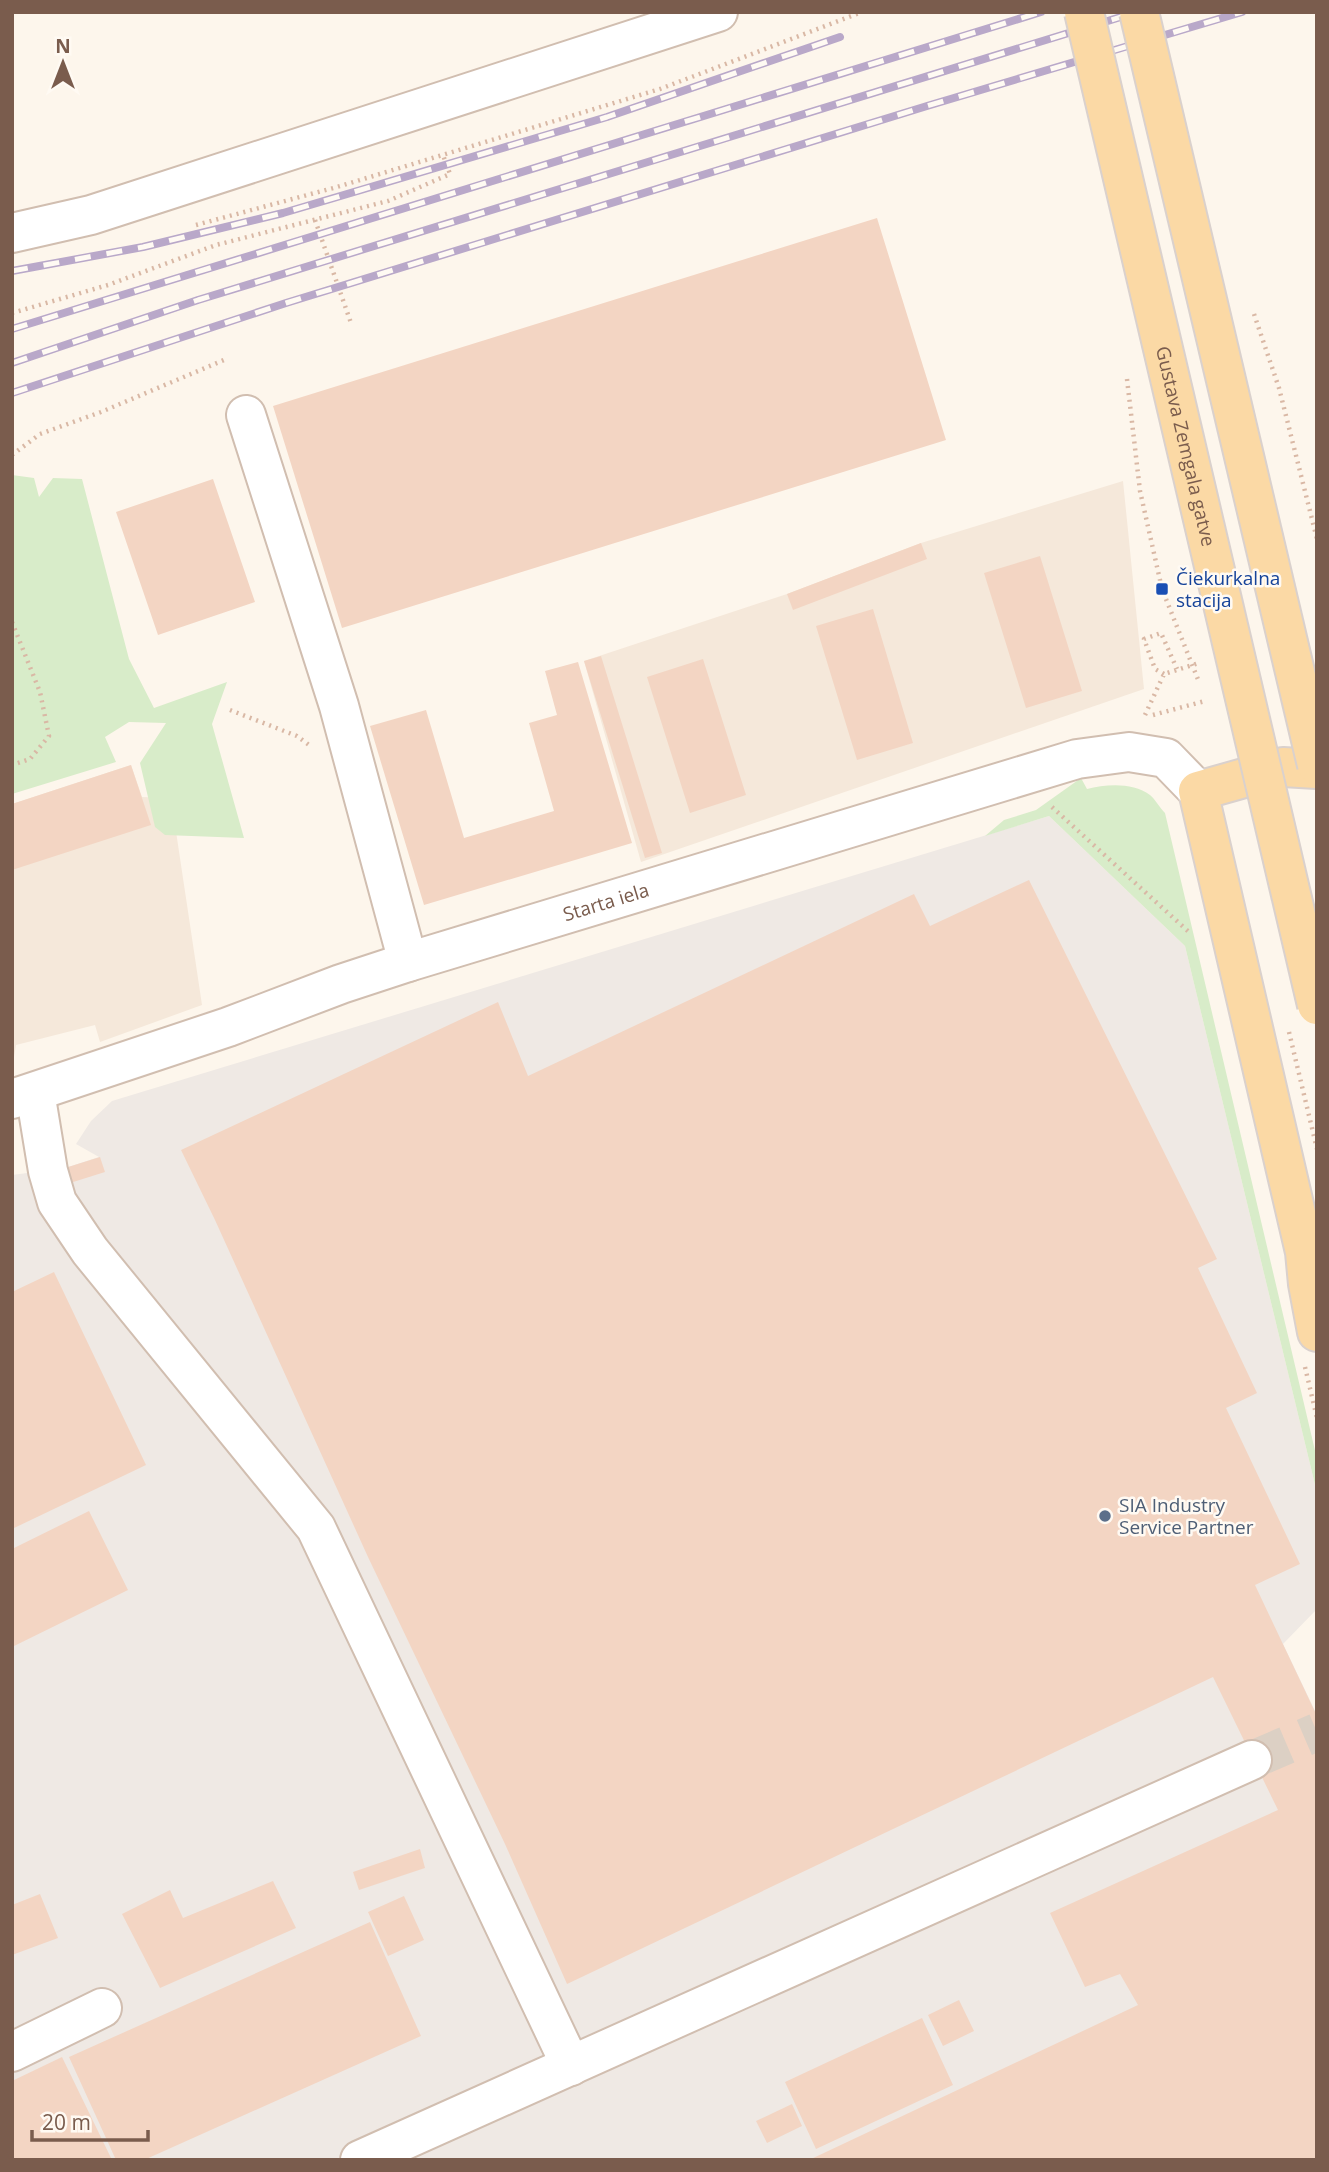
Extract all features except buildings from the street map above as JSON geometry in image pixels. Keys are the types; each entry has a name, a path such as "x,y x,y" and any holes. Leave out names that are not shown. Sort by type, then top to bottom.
{"main road":[{"name":"Gustava Zemgala gatve","path":"1084,12 1317,1005"},
{"path":"1139,12 1317,767 1283,767 1198,791 1305,1252 1317,1332"}],"street":[{"path":"12,233 91,215 718,12"},
{"path":"246,415 339,706 408,962"},
{"name":"Starta iela","path":"24,1096 408,962 1077,759 1129,752 1166,758 1198,791"},
{"path":"24,1096 57,1202 90,1251 316,1528 571,2066"},
{"path":"360,2160 1252,1760"},
{"path":"12,2052 102,2008"}],"path":[{"path":"195,226 660,89 862,12"},
{"path":"12,313 108,285 216,245 388,201 450,174 443,155"},
{"path":"315,219 351,323"},
{"path":"12,455 40,434 223,360"},
{"path":"12,622 40,692 50,736 30,760 12,765"},
{"path":"1164,674 1155,669 1144,639 1161,633 1175,670 1190,665"},
{"path":"230,710 297,736 358,780"},
{"path":"1015,777 1047,802 1196,938"}],"shaded area":[{"path":"1123,481 1144,689 641,862 584,661 787,594 921,543"},
{"path":"131,765 142,797 171,798 202,1005 100,1042 95,1025 16,1045 12,1069 12,804"},
{"path":"1049,816 1185,946 1317,1493 1317,1609 1283,1644 1317,1715 1317,2160 12,2160 12,1175 65,1168 99,1157 76,1144 91,1121 112,1101"}],"green space":[{"path":"12,475 34,478 39,497 53,478 82,479 129,659 154,708 227,682 212,724 244,838 165,835 155,827 140,763 166,723 129,722 105,737 116,762 12,794"},
{"path":"1081,778 1087,789 1119,785 1136,788 1152,797 1165,813 1317,1459 1317,1493 1185,946 1049,816 985,836 1004,820 1036,810"}],"tunnel":[{"path":"1252,1760 1317,1732"}],"railway":[{"path":"12,329 1041,12"},
{"path":"12,363 198,300 1137,12"},
{"path":"12,393 286,303 1242,12"},
{"path":"12,271 143,247 283,213 607,117 840,37"}],"place":[{"name":"Čiekurkalna stacija","path":"1162,589"},
{"name":"SIA Industry Service Partner","path":"1105,1516"}]}
